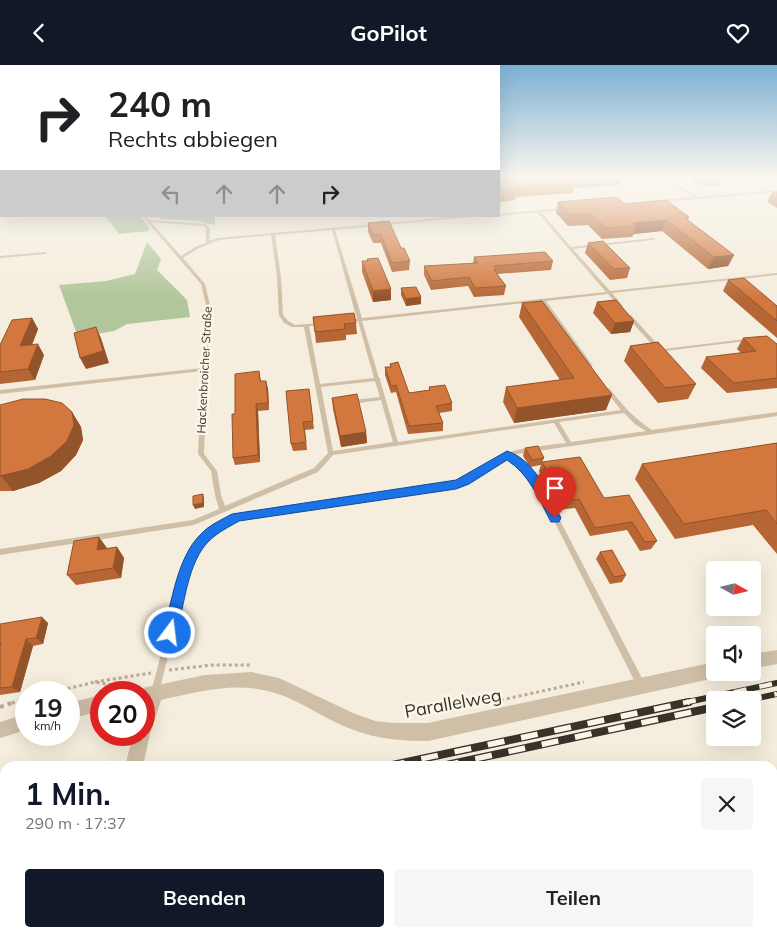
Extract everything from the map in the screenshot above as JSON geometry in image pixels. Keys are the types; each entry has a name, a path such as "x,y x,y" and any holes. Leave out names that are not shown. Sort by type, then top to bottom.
{"street":[{"path":"761,660 777,657"},
{"name":"Parallelweg","path":"155,693 232,680 251,680 291,691 373,729 401,733 428,731 706,672"},
{"path":"0,729 15,725"},
{"path":"135,761 139,746"}],"lane":[{"path":"146,218 205,225 208,229 207,242"},
{"name":"Hackenbroicher Straße","path":"146,218 197,276 207,292 208,305 200,454 214,471 218,495 224,510"},
{"path":"180,258 207,242 218,239 449,218"},
{"path":"544,218 658,348 664,350 746,340"},
{"path":"333,229 361,319 396,444"},
{"path":"273,234 279,277 281,315 286,322 294,326 324,323"},
{"path":"570,248 653,239"},
{"path":"0,257 45,253"},
{"path":"342,321 777,274"},
{"path":"543,300 595,372"},
{"path":"306,325 331,453"},
{"path":"0,392 204,369"},
{"path":"318,387 378,379"},
{"path":"606,388 623,412 636,423 652,432"},
{"path":"348,403 383,398"},
{"path":"322,406 331,405"},
{"path":"0,552 194,522 316,470 331,453 623,412"},
{"path":"155,681 160,671 190,557 203,539 222,524 236,517 456,484 466,481 507,455 527,450 777,414"},
{"path":"556,421 569,443"},
{"path":"507,455 522,464 538,484 642,686"}],"path":[{"path":"101,681 212,665 248,665 257,667"},
{"path":"499,700 590,681"},
{"path":"0,707 15,702"}],"green space":[{"path":"106,218 141,218 150,228 148,231 119,234"},
{"path":"159,218 215,218 215,225 196,221"},
{"path":"147,242 161,259 157,270 187,300 190,317 127,324 114,331 78,337 59,285 106,281 135,274"}],"building":[{"path":"595,218 686,218 734,255 714,257 666,220 633,223 636,226 606,228"},
{"path":"389,221 401,248 404,248 410,261 392,263 381,234 373,235 368,223"},
{"path":"603,241 630,268 614,269 588,243"},
{"path":"545,252 553,261 494,266 496,269 494,270 506,286 475,288 469,277 432,281 424,266 478,263 474,257"},
{"path":"378,258 391,289 373,291 362,261"},
{"path":"744,278 777,306 777,321 728,280"},
{"path":"416,287 421,297 406,299 401,288"},
{"path":"616,300 634,321 615,323 597,302"},
{"path":"542,301 612,395 517,408 506,387 574,378 522,303"},
{"path":"354,313 356,323 344,324 345,329 315,332 313,317"},
{"path":"32,318 20,346 38,344 28,369 0,372 0,345 12,320"},
{"path":"96,327 103,351 80,358 74,333"},
{"path":"767,336 777,344 777,378 734,383 706,357 756,351 743,338"},
{"path":"658,342 696,384 665,388 630,346"},
{"path":"398,362 409,393 430,390 429,387 445,385 452,403 436,406 443,423 409,426 396,385 391,386 385,367 391,367 390,364"},
{"path":"259,371 260,381 266,381 268,403 256,404 258,455 233,458 232,414 235,414 235,374"},
{"path":"309,389 313,421 303,422 306,442 291,444 286,391"},
{"path":"357,394 366,432 340,436 332,398"},
{"path":"23,399 45,399 62,403 72,412 74,425 67,441 51,456 28,469 0,476 0,405"},
{"path":"777,443 777,524 766,510 684,524 642,464"},
{"path":"538,446 544,458 532,460 525,448"},
{"path":"580,457 604,498 629,495 657,541 645,542 632,522 595,528 579,499 560,502 546,475 549,474 542,462"},
{"path":"203,494 203,503 193,505 193,496"},
{"path":"99,537 97,550 117,547 113,568 67,575 74,541"},
{"path":"612,550 626,575 614,577 600,552"},
{"path":"42,617 36,638 26,639 12,687 0,688 0,624"}],"railway":[{"path":"683,703 777,683"},
{"path":"761,697 777,694"},
{"path":"412,761 689,702"},
{"path":"465,761 706,709"}],"route":[{"path":"170,633 190,557 203,539 212,531 236,517 456,484 474,477 507,455 522,464 531,474 555,518"}]}
